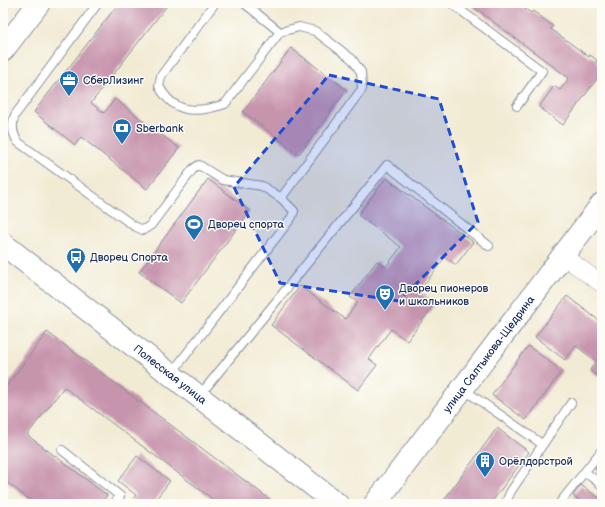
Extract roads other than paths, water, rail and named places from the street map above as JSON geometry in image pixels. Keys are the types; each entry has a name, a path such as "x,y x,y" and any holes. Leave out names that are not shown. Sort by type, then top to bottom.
{"main road":[{"path":"3,50 39,3"},
{"name":"улица Салтыкова-Щедрина","path":"375,504 602,204"},
{"name":"Полесская улица","path":"3,244 337,504"}],"street":[{"path":"563,256 602,284"}],"lane":[{"path":"98,3 15,115 12,123 12,130 14,137 18,142 134,226 143,230 151,225 193,169 199,165 223,180 262,186 281,198 294,211 292,217 171,374"},
{"path":"215,3 161,76 159,86 163,94 187,111 196,111 225,104 280,32 299,27 315,31 352,60 361,72 362,89 281,198"},
{"path":"244,3 280,32"},
{"path":"451,3 542,71 518,106"},
{"path":"199,396 387,165 489,246"},
{"path":"463,389 542,444"},
{"path":"505,504 511,491 571,403"},
{"path":"62,450 120,496 114,504"},
{"path":"559,504 602,450"},
{"path":"585,472 602,485"}],"place":[{"name":"СберЛизинг","path":"69,97"},
{"name":"Sberbank","path":"122,145"},
{"name":"Дворец спорта","path":"194,241"},
{"name":"Дворец Спорта","path":"76,274"},
{"name":"Дворец пионеров и школьников","path":"385,311"},
{"name":"Орёлдорстрой","path":"485,478"}]}
